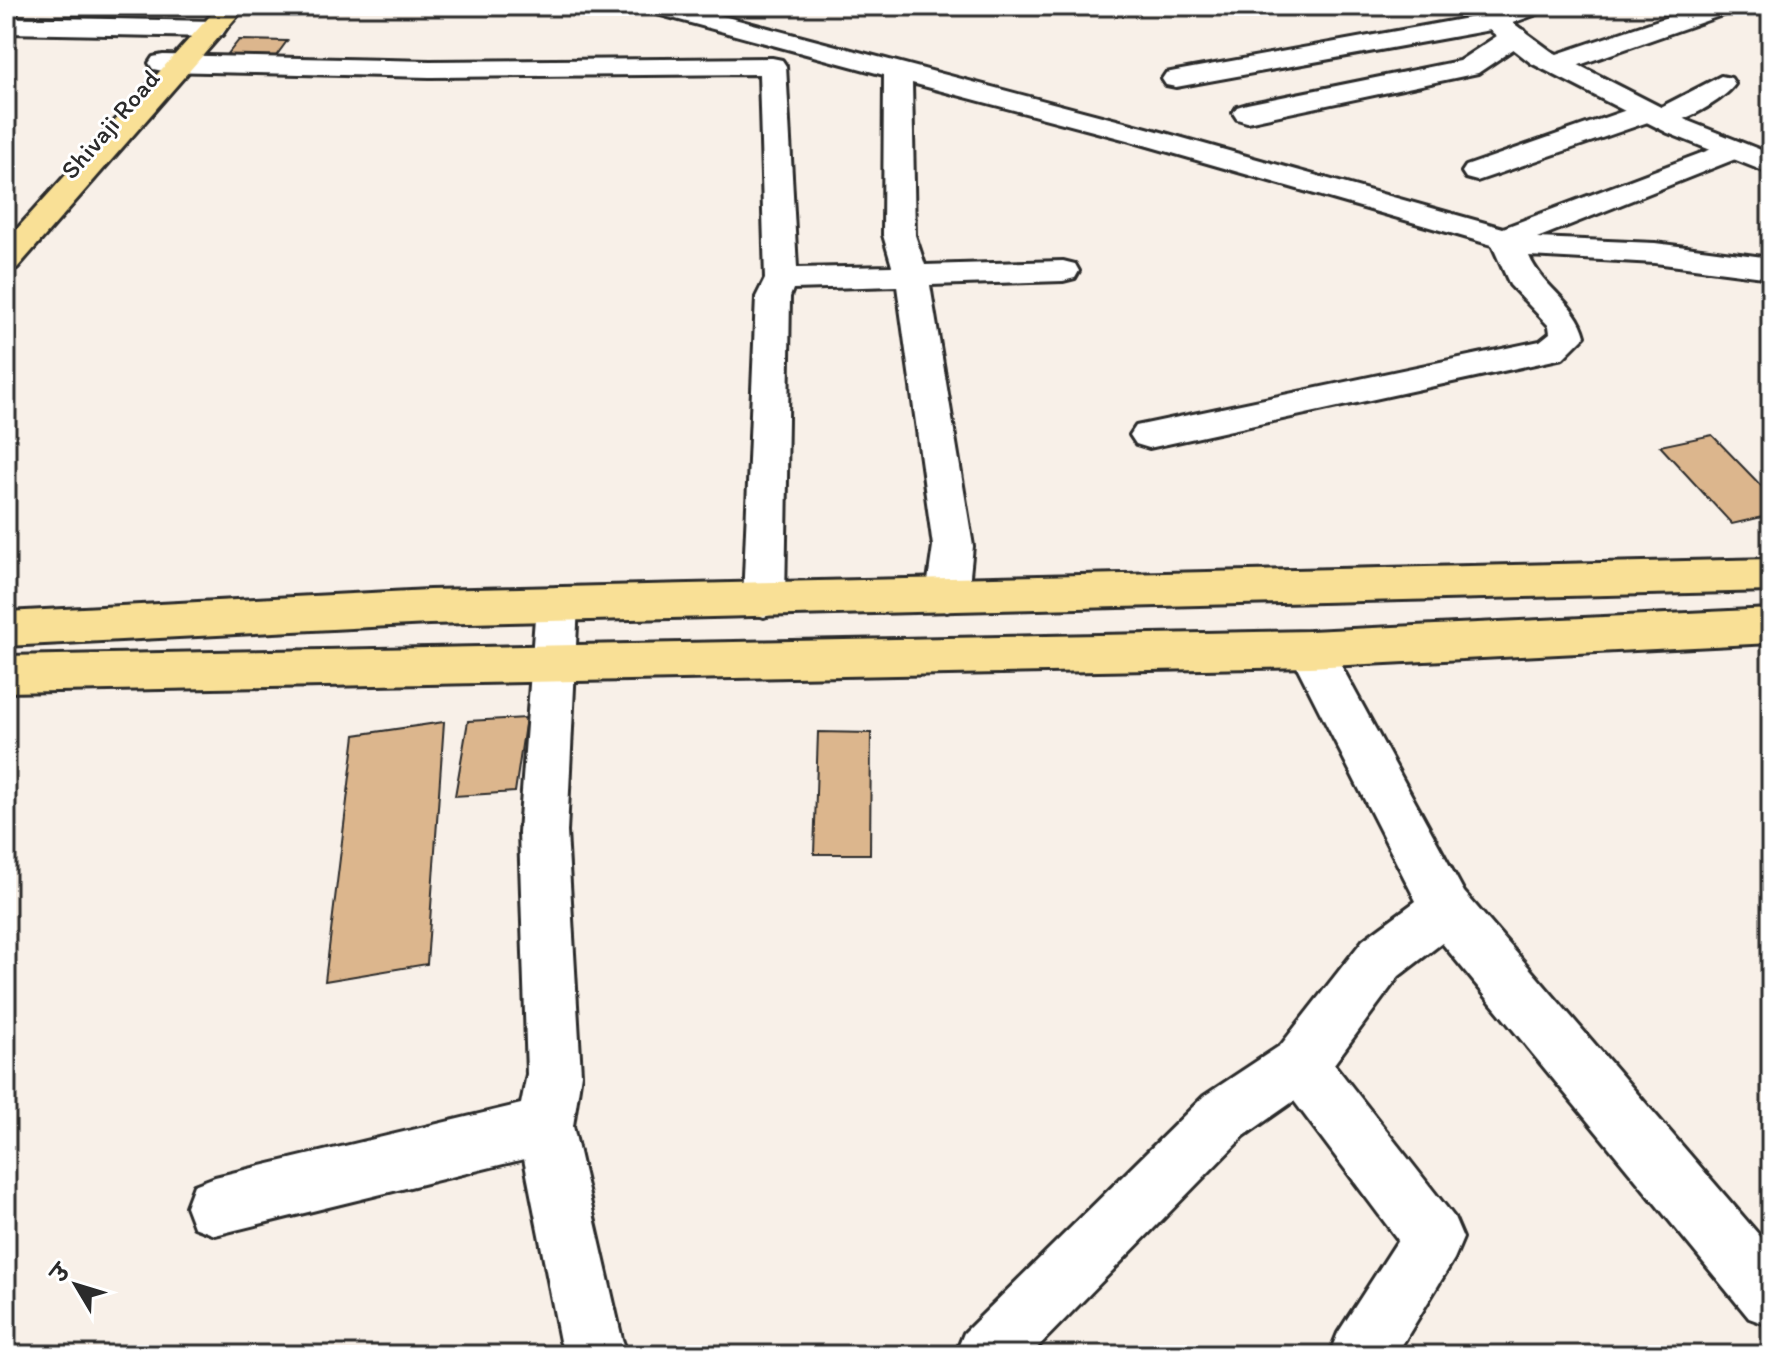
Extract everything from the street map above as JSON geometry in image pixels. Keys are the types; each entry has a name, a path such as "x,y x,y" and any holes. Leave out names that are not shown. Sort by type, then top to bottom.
{"main road":[{"path":"6,261 81,166 173,64 207,21 233,6"},
{"name":"Shivaji Road","path":"6,241 81,166"},
{"path":"6,629 429,607 1771,575"},
{"path":"6,674 1310,649 1771,626"}],"street":[{"path":"655,6 1137,134 1540,249 1655,253 1771,268"},
{"path":"1472,6 1555,64 1654,115 1771,165"},
{"path":"1247,113 1468,67 1505,28 1536,6"},
{"path":"1555,64 1725,6"},
{"path":"6,25 207,21"},
{"path":"1176,79 1505,28"},
{"path":"173,64 430,69 772,66 781,279 773,297 764,600"},
{"path":"898,70 899,235 912,276 953,546 947,595"},
{"path":"1477,172 1702,98 1721,84"},
{"path":"1505,239 1733,150"},
{"path":"1149,435 1551,350 1568,336 1565,323 1522,278 1505,239"},
{"path":"781,279 1063,271"},
{"path":"557,604 543,832 554,1074 545,1126 591,1341 597,1355"},
{"path":"1310,649 1446,909 1771,1296"},
{"path":"986,1355 1224,1116 1300,1064 1381,958 1446,909"},
{"path":"1300,1064 1433,1238 1360,1355"},
{"path":"215,1206 545,1126"}],"building":[{"path":"239,40 287,41 276,56 227,55"},
{"path":"1712,435 1771,496 1771,515 1732,524 1660,446"},
{"path":"526,718 515,792 455,796 468,721"},
{"path":"444,722 427,964 325,981 355,735"},
{"path":"818,732 871,733 870,854 814,854"}]}
